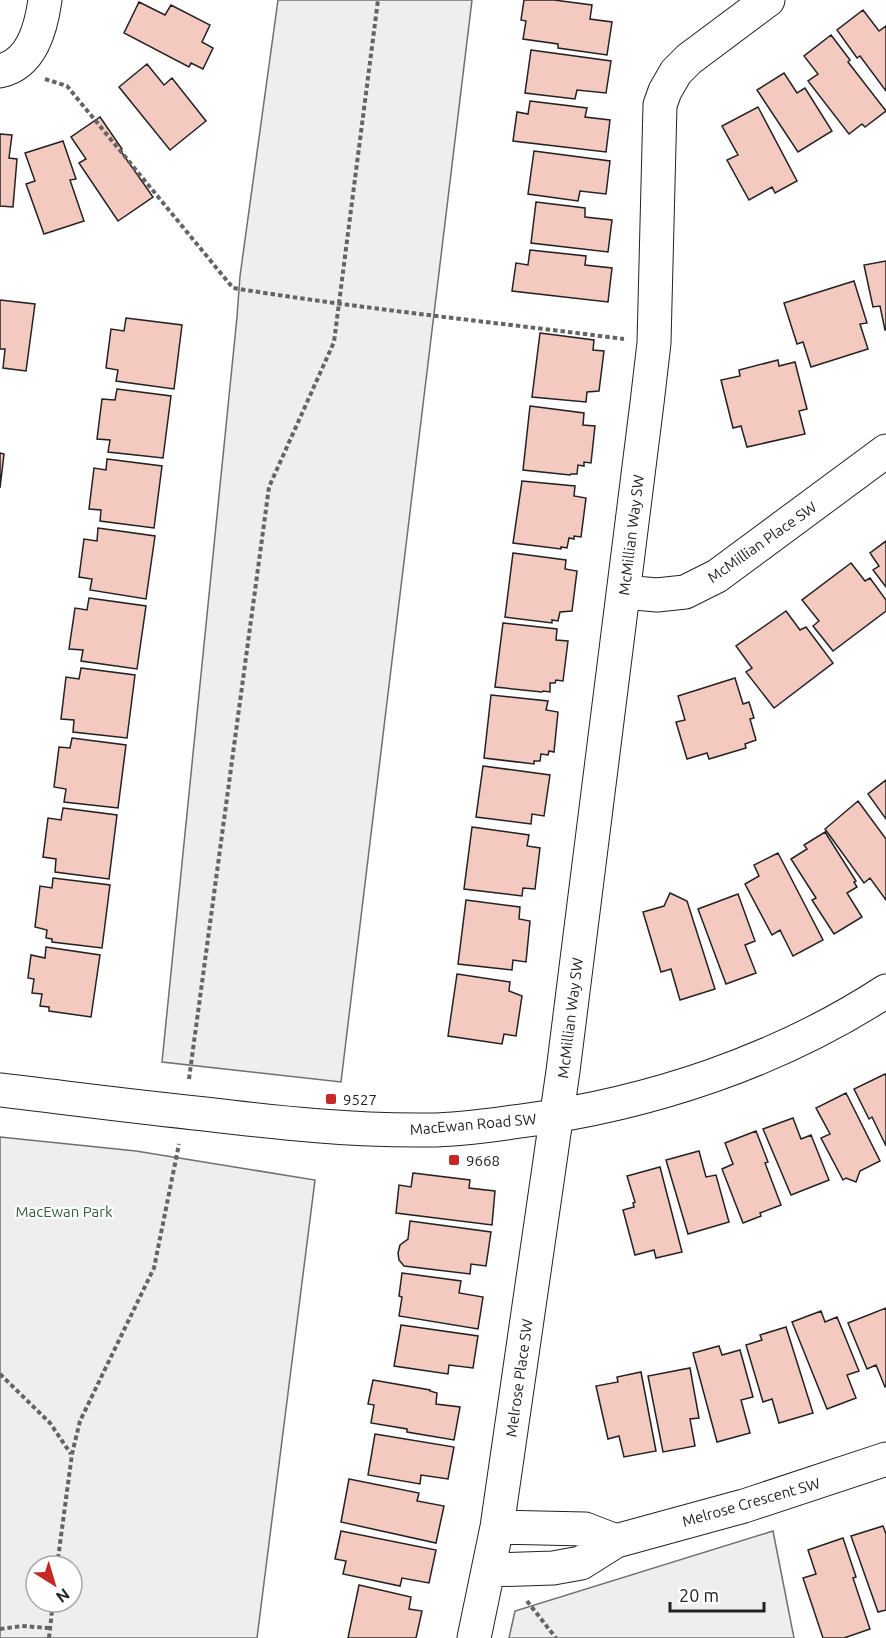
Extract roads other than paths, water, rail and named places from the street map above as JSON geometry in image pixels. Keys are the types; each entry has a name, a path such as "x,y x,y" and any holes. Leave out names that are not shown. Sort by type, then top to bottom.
{"street":[{"path":"10,66 36,39 42,25 45,0"},
{"name":"McMillian Way SW","path":"557,1116 654,344 660,105 676,72 689,59 768,0"},
{"name":"McMillian Place SW","path":"624,592 657,595 685,592 717,576 886,451"},
{"name":"MacEwan Road SW","path":"0,1090 307,1126 368,1130 432,1130 491,1126 557,1116 649,1096 708,1077 825,1027 886,991"},
{"name":"Melrose Place SW","path":"474,1638 497,1527 557,1116"},
{"name":"Melrose Crescent SW","path":"489,1570 553,1568 581,1563 616,1540 744,1506 886,1459"},
{"path":"497,1527 585,1529 616,1540"}],"place":[{"name":"9527","path":"331,1099"},
{"name":"9668","path":"454,1160"}],"park label":[{"name":"MacEwan Park","path":"64,1211"}]}
